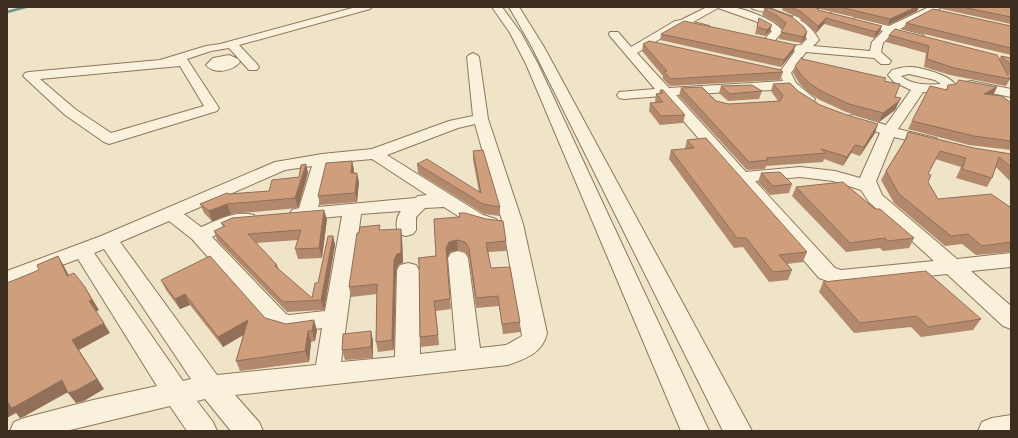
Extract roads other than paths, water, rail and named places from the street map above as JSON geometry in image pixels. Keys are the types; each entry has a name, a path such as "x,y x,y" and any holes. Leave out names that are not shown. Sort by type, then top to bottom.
{"street":[{"path":"161,64 215,47 232,44 367,7"},
{"path":"498,7 524,37 608,179 738,431"},
{"path":"514,7 524,37 585,180 695,431"},
{"path":"684,23 714,7"},
{"path":"722,7 741,12 770,25 778,31 765,41 803,49 876,55 901,71"},
{"path":"741,12 763,9 787,13 819,12 835,7"},
{"path":"910,7 936,11"},
{"path":"876,55 875,53 878,42 890,30 936,11"},
{"path":"819,12 928,39"},
{"path":"624,95 752,86 784,77 803,49 813,40 811,33 787,13"},
{"path":"631,52 679,23 715,30"},
{"path":"614,34 827,273 832,276 839,278 1011,260"},
{"path":"646,42 662,45"},
{"path":"171,52 214,44 215,47 234,62 229,65 218,67 214,63"},
{"path":"232,44 253,67"},
{"path":"214,63 215,47"},
{"path":"24,431 54,422 176,393 211,387 508,355 530,344 534,339 534,333 513,224 481,119 473,57"},
{"path":"184,62 212,108 109,139 70,112 29,76 161,64 184,62"},
{"path":"189,70 214,63"},
{"path":"946,80 949,84 947,87 941,89 919,88 902,82 894,75 901,71 909,70 930,74 946,80 1011,93"},
{"path":"784,77 801,95 820,106"},
{"path":"752,86 771,100"},
{"path":"919,88 890,131 867,182 868,186 875,198 1011,320"},
{"path":"704,89 715,99"},
{"path":"841,115 890,131 946,145"},
{"path":"7,279 108,240 281,166 322,159 375,154 454,124 481,119"},
{"path":"375,154 425,197"},
{"path":"307,213 322,159"},
{"path":"742,177 800,172 834,176 868,186"},
{"path":"585,180 608,179"},
{"path":"284,216 352,210 425,197 447,201 482,222 513,224"},
{"path":"406,230 407,215 425,197"},
{"path":"327,374 352,210"},
{"path":"170,213 199,235 278,321 289,324 335,318"},
{"path":"199,235 231,221 261,218"},
{"path":"108,240 211,387 249,431"},
{"path":"82,250 176,393 203,431"},
{"path":"458,258 469,358"},
{"path":"407,366 408,270"},
{"path":"992,431 1011,428"}],"waterway":[{"path":"7,12 26,7"}]}
